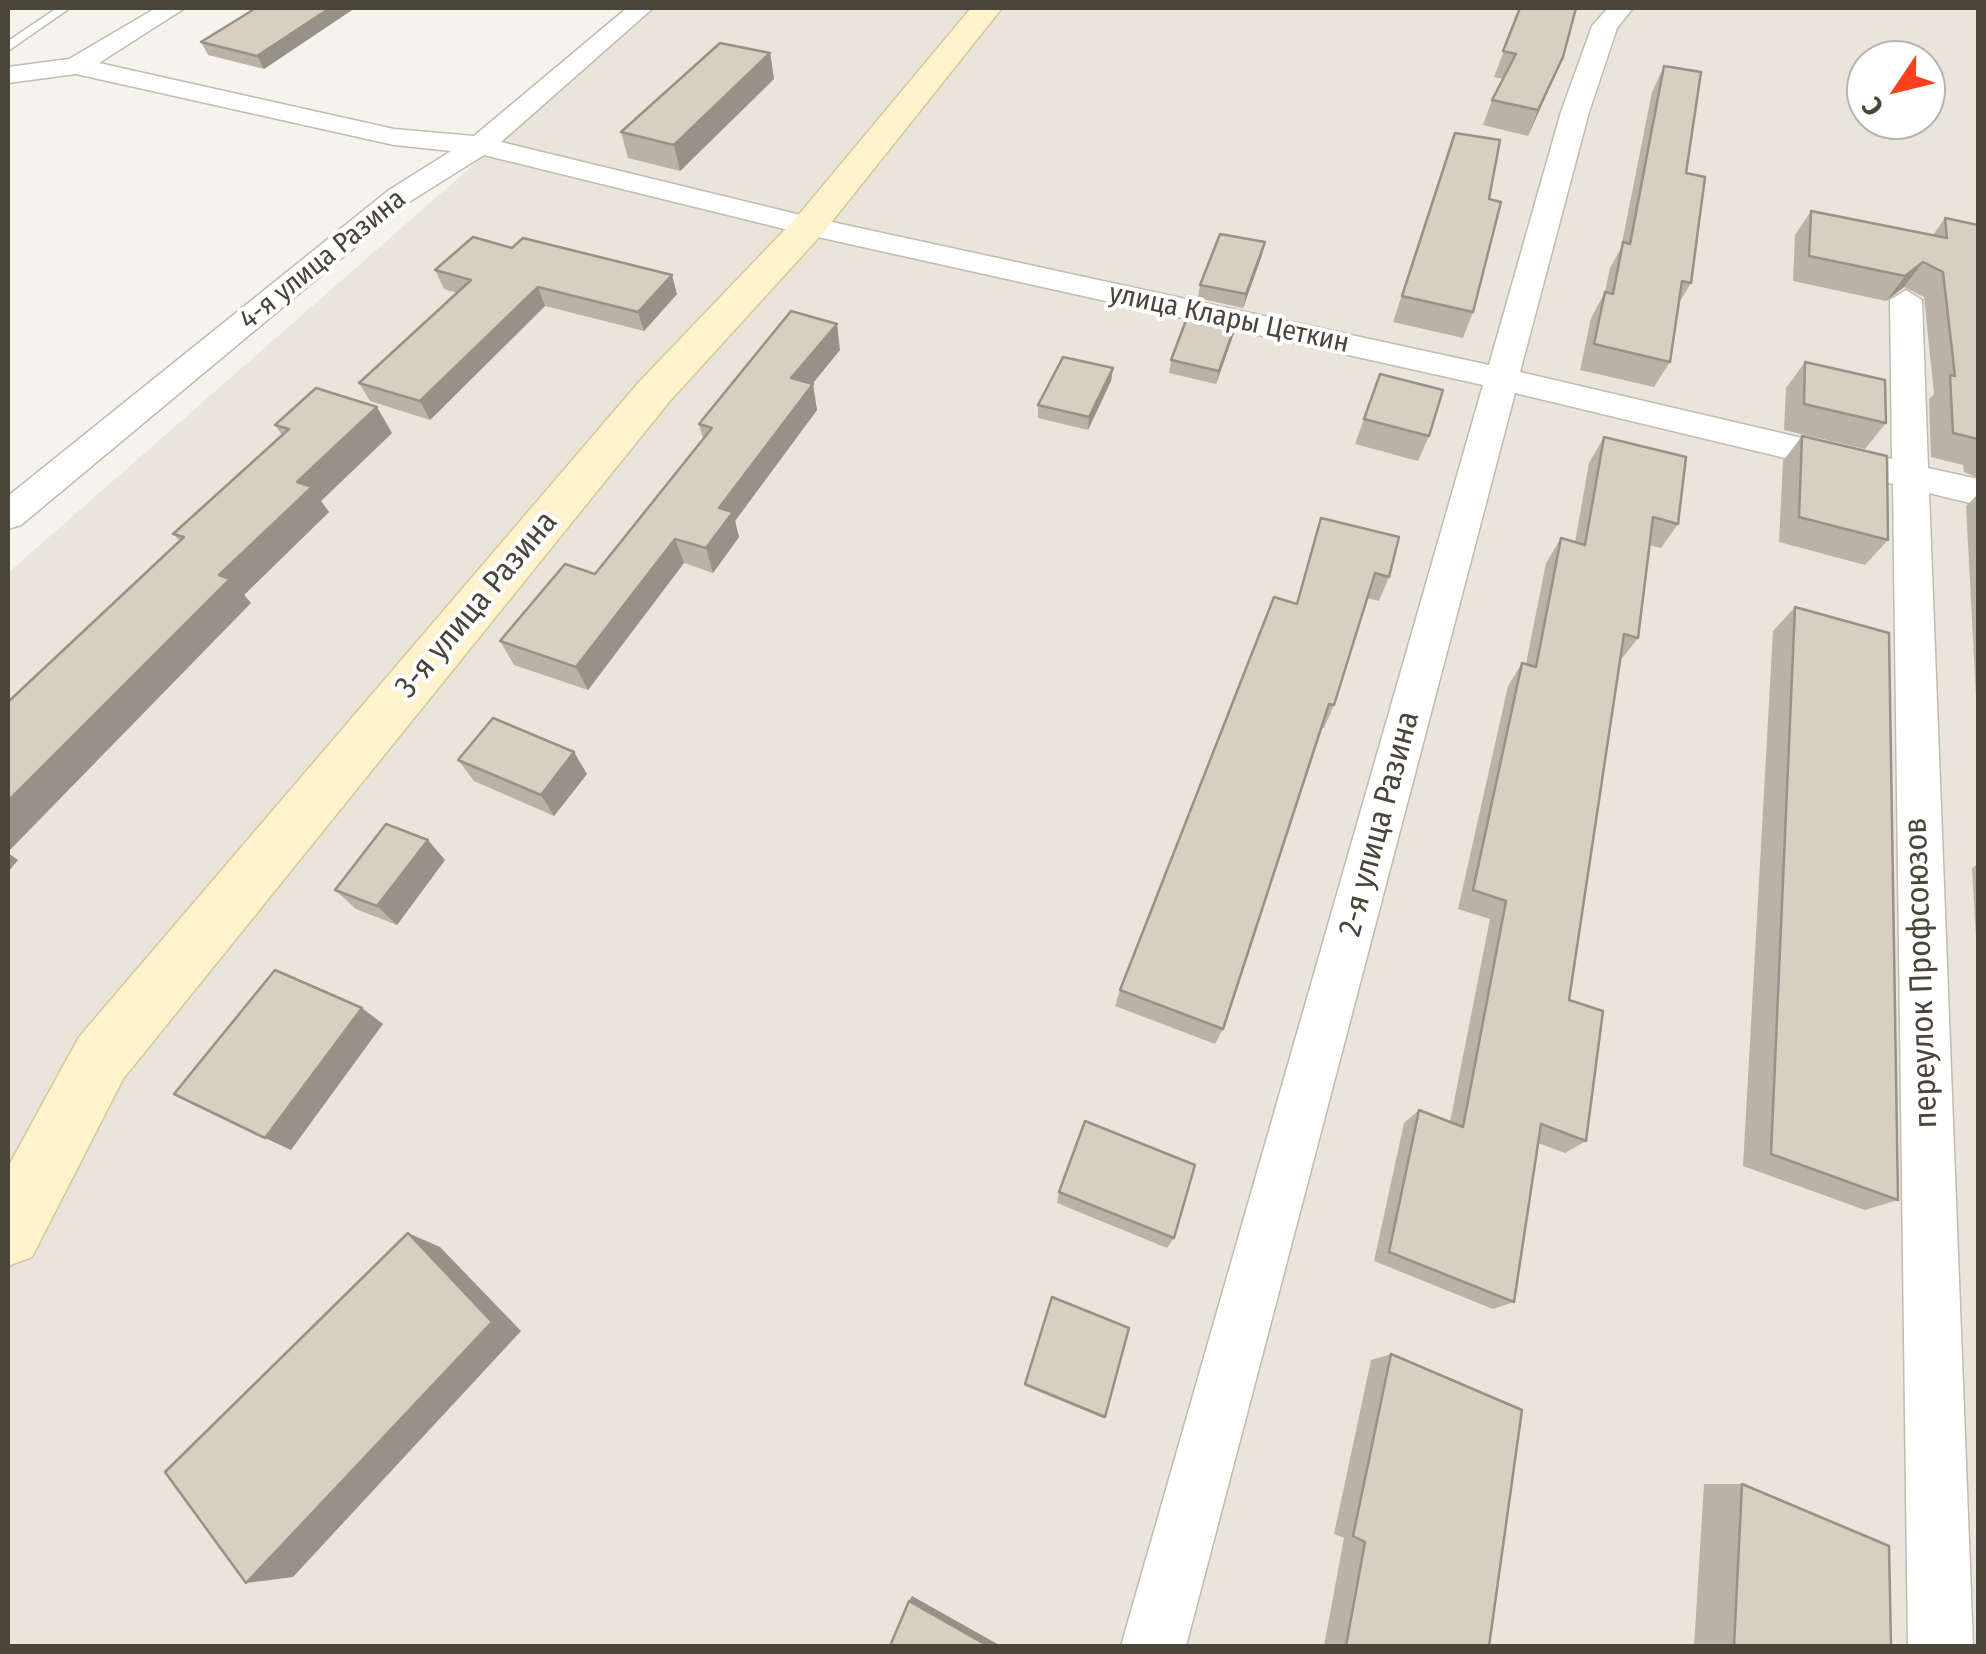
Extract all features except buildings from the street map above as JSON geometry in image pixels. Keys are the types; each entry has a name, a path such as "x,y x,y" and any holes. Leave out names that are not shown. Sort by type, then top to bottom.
{"street":[{"path":"8,75 76,66 173,8"},
{"name":"4-я улица Разина","path":"8,516 400,196 480,145 641,8"},
{"name":"3-я улица Разина","path":"8,1233 101,1058 654,392 809,226 987,8"},
{"name":"2-я улица Разина","path":"1153,1646 1576,112 1605,26 1621,8"},
{"name":"улица Клары Цеткин","path":"76,66 394,137 480,145 809,226 1503,379 1978,492"},
{"name":"переулок Профсоюзов","path":"1906,300 1941,1646"}],"lane":[{"path":"8,47 64,8"}],"shaded area":[{"path":"652,8 1978,8 1978,1646 8,1646 8,573"}]}
